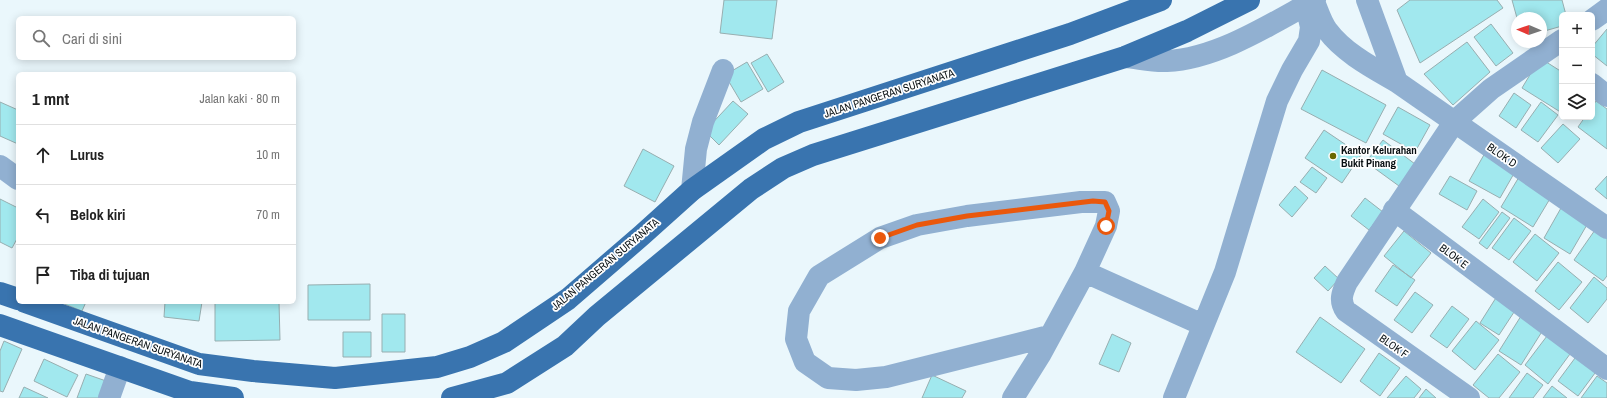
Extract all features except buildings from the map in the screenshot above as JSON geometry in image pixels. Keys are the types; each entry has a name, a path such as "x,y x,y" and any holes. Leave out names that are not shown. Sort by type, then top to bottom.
{"main road":[{"name":"JALAN PANGERAN SURYANATA","path":"32,304 199,364 253,371 335,378 437,367 470,357 504,342 568,298 692,190 764,139 799,122 1070,34 1161,0"},
{"path":"452,398 481,394 507,383 565,346 597,316 751,189 784,168 814,155 1124,57 1187,32 1249,0"},
{"path":"0,293 16,298"},
{"path":"0,326 190,392 234,398"}],"street":[{"path":"1367,0 1397,82"},
{"path":"1124,57 1165,62 1182,60 1227,46 1311,2 1311,27 1309,41 1292,70 1277,101 1225,272 1174,398"},
{"name":"BLOK D","path":"1311,2 1323,23 1341,44 1364,62 1455,121 1607,228"},
{"path":"1595,18 1607,9"},
{"name":"BLOK F","path":"1469,398 1346,311 1342,305 1341,298 1347,282 1455,121 1491,89 1557,50"},
{"path":"692,190 696,149 703,122 723,70"},
{"path":"1595,86 1607,96"},
{"path":"0,166 16,178"},
{"path":"1013,398 1040,355 1085,272 1106,226 1109,211 1105,202 1081,202 967,216 917,225 880,238 819,276 799,312 796,339 806,362 828,378 856,380 886,377 1049,336"},
{"name":"BLOK E","path":"1394,210 1515,302 1607,369"},
{"path":"1085,272 1203,325"},
{"path":"109,398 120,367"}],"place":[{"name":"Kantor Kelurahan Bukit Pinang","path":"1333,156"}],"route":[{"path":"880,238 917,225 967,216 1093,201 1105,202 1109,211 1106,226"}]}
